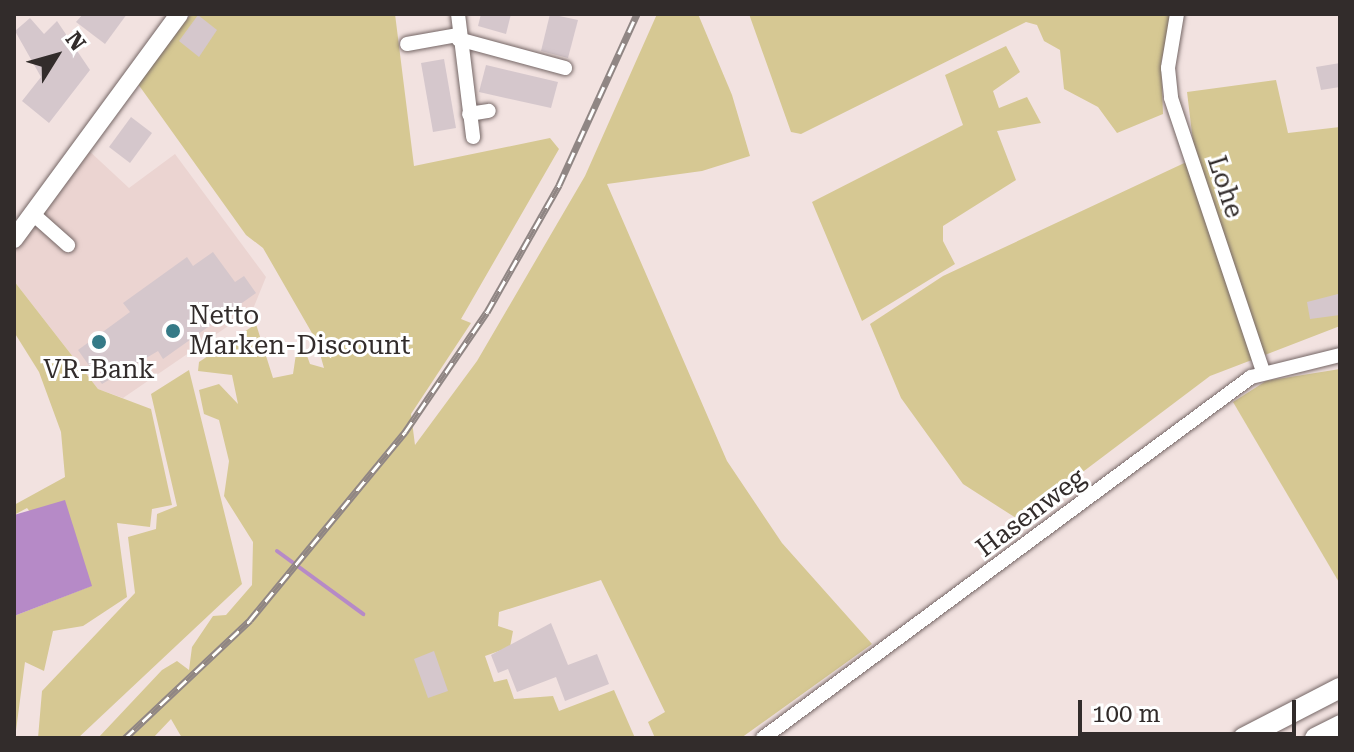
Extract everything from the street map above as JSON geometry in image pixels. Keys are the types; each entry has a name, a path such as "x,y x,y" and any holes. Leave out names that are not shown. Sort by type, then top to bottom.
{"highway":[{"path":"1243,738 1340,688"},
{"path":"1315,738 1340,725"}],"main road":[{"path":"14,239 179,14"}],"street":[{"path":"458,14 458,37 473,137"},
{"name":"Lohe","path":"1177,14 1168,68 1171,98 1263,371"},
{"path":"407,44 458,37 565,68"},
{"path":"469,114 489,111"},
{"path":"33,214 68,245"},
{"name":"Hasenweg","path":"763,738 1263,371 1340,355"}],"shaded area":[{"path":"191,14 395,14 414,166 550,138 559,149 461,319 471,323 411,414 415,445 477,361 585,176 657,14 698,14 732,95 750,156 702,171 607,184 727,461 782,543 872,644 741,738 655,738 648,722 665,712 601,580 499,612 498,626 513,631 510,647 485,656 494,682 507,679 514,699 553,696 559,711 614,690 635,738 182,738 171,719 153,738 98,738 162,670 177,661 189,670 192,647 213,616 226,615 252,585 253,542 224,496 229,461 219,420 204,414 199,390 219,384 238,404 232,375 198,371 199,362 256,324 273,378 293,374 299,334 310,364 324,368 316,340 263,248 246,235 138,84"},
{"path":"749,14 1173,14 1161,62 1163,114 1117,133 1098,107 1064,89 1060,50 1044,41 1037,25 1026,22 801,134 791,132"},
{"path":"1006,46 1020,72 993,91 999,108 1027,97 1041,123 997,131 1016,180 943,226 943,241 955,264 862,321 812,202 963,125 945,75"},
{"path":"1276,80 1288,133 1340,127 1340,326 1210,376 1019,520 963,484 901,398 870,324 943,276 1195,158 1187,92"},
{"path":"86,148 129,188 175,154 266,277 253,309 123,398 98,389 14,281 14,248"},
{"path":"14,281 98,389 151,409 172,505 152,509 150,527 117,523 127,597 83,626 53,631 44,671 25,662 15,738 14,616 91,586 27,508 14,515 14,505 65,477 61,432 39,372 14,332"},
{"path":"1340,369 1340,584 1233,402 1266,381"},
{"path":"189,370 242,584 78,738 38,738 42,691 135,593 128,537 156,529 157,514 177,506 151,394"},
{"path":"65,500 92,586 14,616 14,515"}],"building":[{"path":"83,14 127,14 105,44 76,22"},
{"path":"481,14 511,14 506,34 478,26"},
{"path":"550,14 578,20 568,58 541,51"},
{"path":"198,15 217,30 199,57 179,41"},
{"path":"30,18 44,34 57,21 90,70 49,123 22,101 41,77 15,31"},
{"path":"444,59 456,128 433,132 421,63"},
{"path":"1340,63 1340,87 1321,90 1316,67"},
{"path":"486,65 558,82 551,108 479,92"},
{"path":"131,117 152,133 130,163 109,147"},
{"name":"Netto Marken-Discount","path":"213,252 235,282 244,276 256,293 163,359 158,351 102,384 78,350 130,312 123,303 187,257 193,266"},
{"path":"1338,294 1340,315 1310,319 1307,302"},
{"path":"551,623 568,665 597,654 609,684 565,701 556,677 517,692 508,669 498,673 491,655"},
{"path":"434,651 448,691 428,698 414,659"}],"waterway":[{"path":"277,551 363,614"}],"railway":[{"path":"125,738 250,620 405,432 487,312 559,185 637,14"}],"place":[{"name":"Netto Marken-Discount","path":"173,331"},
{"name":"VR-Bank","path":"99,342"}]}
